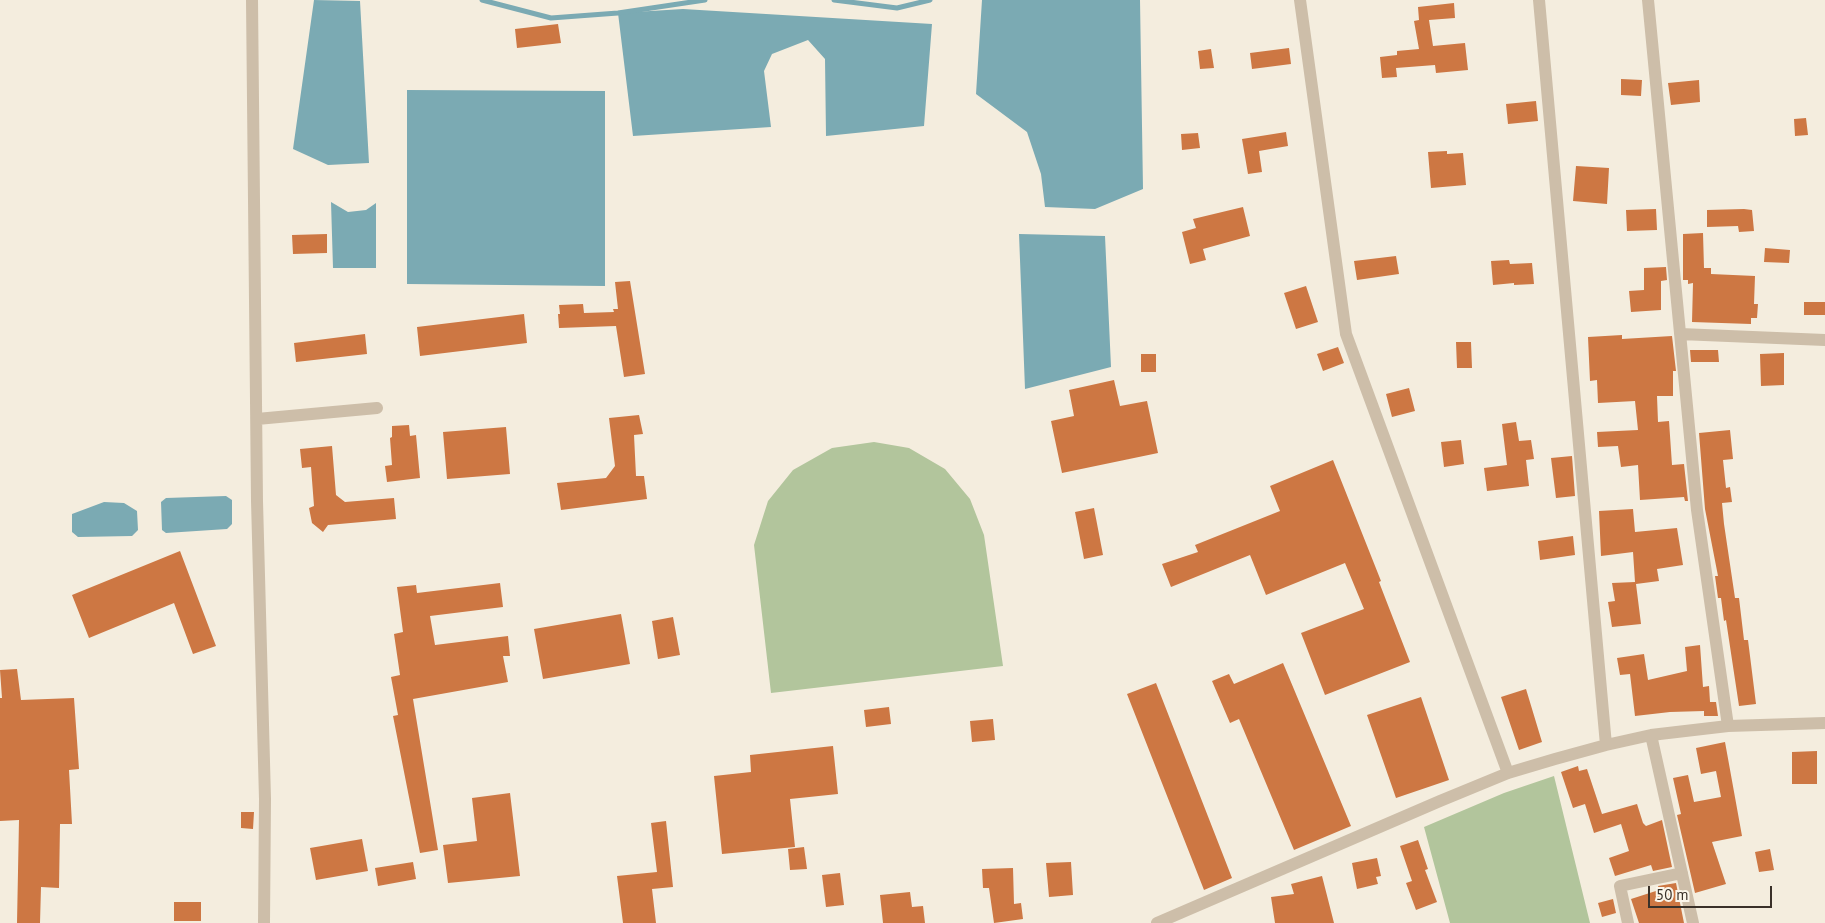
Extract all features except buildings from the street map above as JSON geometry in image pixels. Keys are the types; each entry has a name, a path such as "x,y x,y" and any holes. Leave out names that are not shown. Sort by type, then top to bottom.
{"street":[{"path":"252,0 257,420 265,799 264,923"},
{"path":"1300,0 1346,334 1508,773"},
{"path":"1539,0 1606,744"},
{"path":"1648,0 1697,510 1728,726"},
{"path":"1680,334 1825,340"},
{"path":"257,420 377,408"},
{"path":"1157,923 1508,773 1606,744 1651,735 1728,726 1825,723"},
{"path":"1651,735 1693,923"},
{"path":"1628,923 1620,886 1682,873"}],"green space":[{"path":"874,442 909,448 945,469 970,499 984,535 1003,666 771,693 754,545 768,501 793,470 832,448"},
{"path":"1554,776 1590,923 1450,923 1424,827 1504,793"}],"water":[{"path":"314,0 360,1 369,163 328,165 293,149"},
{"path":"982,0 1140,0 1143,189 1095,209 1045,207 1041,174 1027,132 976,94"},
{"path":"683,9 932,24 924,126 826,136 825,59 808,40 772,54 764,71 771,127 633,136 618,13"},
{"path":"407,90 605,91 605,286 407,284"},
{"path":"331,202 348,212 366,210 376,203 376,268 333,268"},
{"path":"1019,234 1105,236 1111,367 1025,389"},
{"path":"226,496 232,500 232,524 227,529 166,533 162,530 161,502 166,498"},
{"path":"104,502 124,503 137,511 138,530 132,536 78,537 72,532 72,514"}],"waterway":[{"path":"482,0 551,18 618,13 705,0"},
{"path":"834,0 897,8 930,0"}]}
